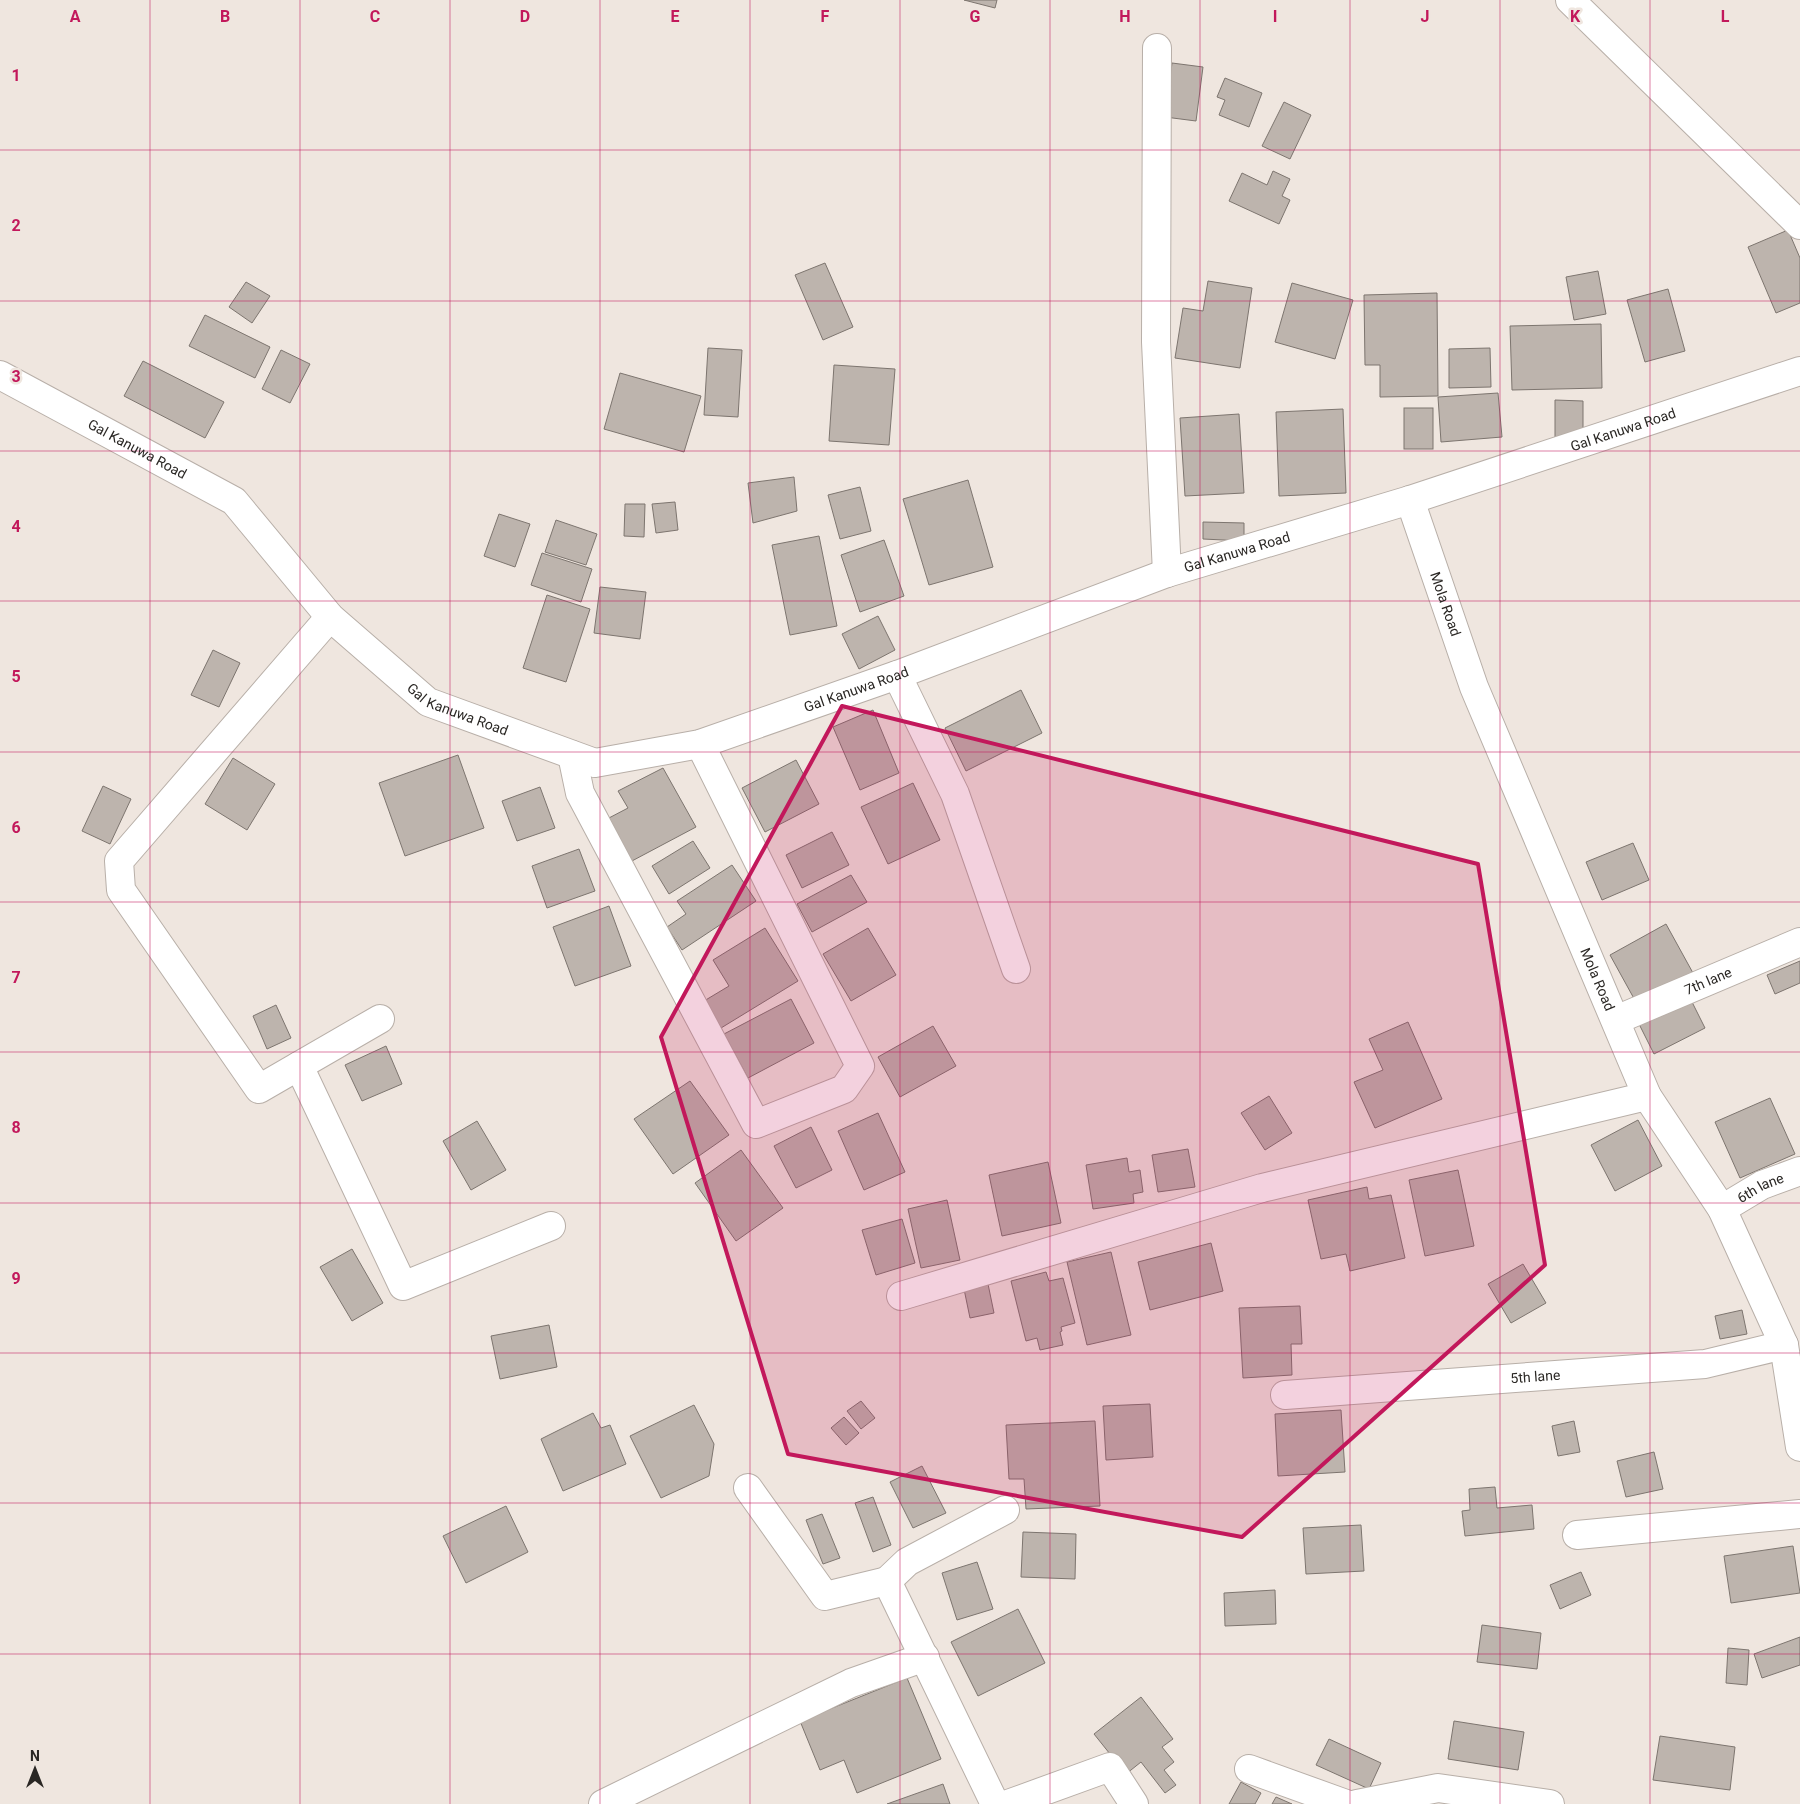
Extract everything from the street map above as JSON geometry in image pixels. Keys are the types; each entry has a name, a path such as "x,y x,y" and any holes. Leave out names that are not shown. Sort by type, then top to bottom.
{"street":[{"path":"1570,0 1800,226"},
{"path":"1157,48 1156,342 1166,573"},
{"name":"Gal Kanuwa Road","path":"0,375 234,501 330,617 428,702 595,763 700,744 897,675 1166,573 1410,500 1800,371"},
{"name":"Mola Road","path":"1410,500 1474,687 1648,1096 1722,1209 1784,1345 1800,1447"},
{"path":"330,617 119,861 121,890 259,1089 380,1019"},
{"path":"897,675 954,794 1016,968"},
{"path":"572,755 580,793 756,1124 844,1089 860,1066 700,744"},
{"name":"7th lane","path":"1616,1020 1800,942"},
{"path":"299,1066 404,1286 551,1226"},
{"path":"901,1296 1262,1188 1648,1096"},
{"name":"6th lane","path":"1722,1209 1762,1185 1800,1171"},
{"name":"5th lane","path":"1286,1395 1706,1364 1784,1345"},
{"path":"748,1488 825,1596 887,1580 907,1562 1005,1510"},
{"path":"1577,1534 1800,1514"},
{"path":"887,1580 995,1804"},
{"path":"603,1804 850,1684 925,1657"},
{"path":"1008,1804 1110,1768 1134,1804"},
{"path":"1249,1769 1346,1804"},
{"path":"1357,1804 1438,1788 1550,1804"}],"highlighted area":[{"path":"842,706 1478,864 1545,1265 1242,1537 788,1454 661,1037"}],"building":[{"path":"964,0 997,0 995,8"},
{"path":"1172,63 1203,67 1196,121 1165,117"},
{"path":"1225,78 1262,93 1249,127 1219,115 1225,100 1217,97"},
{"path":"1284,102 1311,115 1290,159 1262,146"},
{"path":"1273,171 1290,179 1282,196 1290,200 1279,224 1229,201 1242,173 1267,185"},
{"path":"1788,230 1800,258 1800,303 1776,313 1748,247"},
{"path":"825,263 853,327 823,340 795,275"},
{"path":"1598,271 1606,314 1574,320 1566,277"},
{"path":"1208,281 1252,288 1240,368 1175,358 1183,308 1203,311"},
{"path":"246,282 270,296 252,323 229,307"},
{"path":"1292,283 1353,300 1335,359 1275,342"},
{"path":"1668,289 1685,351 1645,362 1627,300"},
{"path":"1437,293 1438,396 1380,397 1380,365 1365,365 1364,295"},
{"path":"205,315 270,347 255,378 189,346"},
{"path":"1601,324 1602,388 1512,390 1510,326"},
{"path":"708,348 742,350 738,417 704,415"},
{"path":"1490,348 1491,387 1449,388 1449,349"},
{"path":"281,350 310,364 290,403 262,389"},
{"path":"143,361 224,402 205,438 124,396"},
{"path":"834,365 895,369 889,445 829,441"},
{"path":"620,373 701,396 684,452 604,429"},
{"path":"1498,393 1502,437 1441,442 1438,397"},
{"path":"1555,400 1583,401 1583,438 1555,438"},
{"path":"1404,408 1433,408 1433,449 1404,449"},
{"path":"1343,409 1346,493 1279,496 1276,412"},
{"path":"1239,414 1244,493 1185,496 1180,418"},
{"path":"794,477 797,511 753,523 748,483"},
{"path":"968,480 993,567 929,585 903,499"},
{"path":"860,487 871,531 840,539 828,495"},
{"path":"675,502 678,530 656,533 652,504"},
{"path":"625,504 645,504 644,537 624,536"},
{"path":"499,514 530,524 515,567 484,556"},
{"path":"556,520 597,534 586,565 545,552"},
{"path":"1203,522 1244,523 1244,541 1203,539"},
{"path":"819,536 837,626 790,635 772,545"},
{"path":"884,540 904,596 860,612 841,555"},
{"path":"542,553 592,569 581,602 531,585"},
{"path":"600,587 646,592 640,639 594,633"},
{"path":"547,595 590,609 566,682 523,668"},
{"path":"878,616 895,650 859,669 842,634"},
{"path":"213,650 240,663 219,707 191,695"},
{"path":"1021,690 1042,733 966,771 945,728"},
{"path":"873,710 899,773 860,790 833,727"},
{"path":"458,755 484,828 405,856 379,783"},
{"path":"233,758 275,784 247,830 205,804"},
{"path":"796,760 819,804 765,832 742,788"},
{"path":"663,768 696,827 630,862 607,819 628,808 618,791"},
{"path":"913,783 940,840 888,864 861,807"},
{"path":"103,786 131,799 110,844 82,831"},
{"path":"540,787 555,828 517,841 502,801"},
{"path":"832,832 849,865 802,888 786,855"},
{"path":"693,841 710,868 669,894 652,866"},
{"path":"1633,843 1649,880 1602,900 1586,862"},
{"path":"579,849 595,891 547,908 532,866"},
{"path":"732,865 756,901 682,950 667,927 686,914 677,901"},
{"path":"851,875 867,902 812,932 797,904"},
{"path":"609,906 631,966 575,986 553,927"},
{"path":"1666,924 1693,973 1637,1004 1610,955"},
{"path":"765,928 798,981 721,1028 704,1001 729,986 713,960"},
{"path":"868,928 896,975 851,1001 823,954"},
{"path":"1800,961 1800,983 1775,994 1767,975"},
{"path":"1689,996 1705,1028 1654,1054 1638,1022"},
{"path":"791,999 814,1043 748,1078 724,1034"},
{"path":"276,1005 291,1038 267,1049 253,1016"},
{"path":"1408,1022 1442,1099 1375,1128 1354,1082 1383,1070 1369,1039"},
{"path":"933,1026 956,1066 900,1097 878,1057"},
{"path":"386,1046 402,1084 362,1101 345,1065"},
{"path":"690,1081 729,1135 673,1174 634,1119"},
{"path":"1269,1096 1292,1133 1265,1150 1241,1113"},
{"path":"1770,1098 1795,1154 1740,1178 1715,1122"},
{"path":"878,1113 905,1172 864,1190 838,1131"},
{"path":"1638,1120 1662,1166 1615,1191 1591,1145"},
{"path":"477,1121 506,1170 471,1190 443,1141"},
{"path":"811,1127 832,1170 796,1188 774,1146"},
{"path":"1188,1149 1195,1187 1158,1192 1152,1155"},
{"path":"741,1150 783,1208 736,1241 695,1183"},
{"path":"1127,1158 1129,1172 1140,1170 1143,1192 1133,1194 1134,1203 1093,1209 1086,1165"},
{"path":"1048,1162 1061,1223 1002,1236 989,1175"},
{"path":"1458,1170 1474,1246 1425,1256 1409,1180"},
{"path":"1367,1187 1369,1199 1391,1195 1405,1258 1350,1271 1346,1254 1321,1259 1308,1200"},
{"path":"947,1200 960,1260 921,1268 908,1209"},
{"path":"902,1219 915,1263 876,1275 862,1230"},
{"path":"1211,1243 1223,1291 1150,1310 1138,1262"},
{"path":"352,1249 383,1303 352,1321 320,1267"},
{"path":"1111,1252 1131,1335 1087,1345 1067,1262"},
{"path":"1523,1264 1546,1303 1511,1323 1488,1284"},
{"path":"1046,1272 1049,1281 1063,1278 1075,1323 1061,1327 1062,1331 1060,1332 1063,1345 1040,1350 1037,1338 1026,1341 1011,1281"},
{"path":"988,1284 994,1313 970,1318 964,1289"},
{"path":"1300,1306 1302,1344 1291,1344 1292,1375 1243,1378 1239,1308"},
{"path":"1742,1310 1747,1334 1720,1339 1715,1316"},
{"path":"549,1325 557,1367 500,1379 491,1336"},
{"path":"861,1401 875,1418 861,1429 847,1411"},
{"path":"1150,1404 1153,1457 1106,1460 1103,1406"},
{"path":"694,1405 714,1444 709,1476 661,1498 630,1436"},
{"path":"1341,1410 1345,1472 1278,1476 1275,1414"},
{"path":"593,1413 601,1428 610,1425 626,1464 563,1491 541,1439"},
{"path":"844,1417 859,1433 846,1445 831,1428"},
{"path":"1095,1421 1100,1506 1026,1509 1024,1479 1009,1479 1006,1425"},
{"path":"1574,1421 1580,1452 1558,1456 1552,1426"},
{"path":"1654,1452 1663,1489 1626,1497 1617,1461"},
{"path":"922,1466 946,1513 913,1528 890,1482"},
{"path":"1495,1487 1497,1508 1532,1505 1534,1529 1465,1536 1462,1511 1470,1510 1469,1489"},
{"path":"873,1497 891,1545 873,1552 855,1503"},
{"path":"506,1506 528,1552 466,1583 443,1536"},
{"path":"822,1514 840,1558 823,1564 806,1520"},
{"path":"1361,1525 1364,1571 1306,1574 1303,1528"},
{"path":"1023,1532 1076,1534 1075,1579 1021,1577"},
{"path":"1793,1546 1800,1593 1731,1603 1724,1556"},
{"path":"977,1562 993,1609 957,1620 942,1573"},
{"path":"1581,1572 1591,1595 1560,1609 1550,1585"},
{"path":"1275,1590 1276,1624 1225,1626 1224,1593"},
{"path":"1018,1609 1045,1663 978,1696 951,1642"},
{"path":"1482,1625 1541,1633 1537,1669 1477,1662"},
{"path":"1800,1637 1800,1665 1762,1678 1754,1654"},
{"path":"1728,1648 1749,1650 1747,1685 1726,1683"},
{"path":"907,1678 941,1759 857,1793 844,1760 820,1770 800,1721"},
{"path":"1141,1697 1173,1739 1162,1747 1174,1762 1164,1770 1176,1785 1165,1793 1141,1762 1126,1774 1094,1734"},
{"path":"1454,1721 1524,1732 1518,1770 1448,1759"},
{"path":"1660,1736 1735,1747 1730,1790 1653,1780"},
{"path":"1329,1739 1381,1763 1369,1789 1316,1765"},
{"path":"1241,1782 1261,1793 1255,1804 1229,1804"},
{"path":"943,1784 950,1804 887,1804"},
{"path":"1276,1797 1292,1804 1272,1804"}]}
